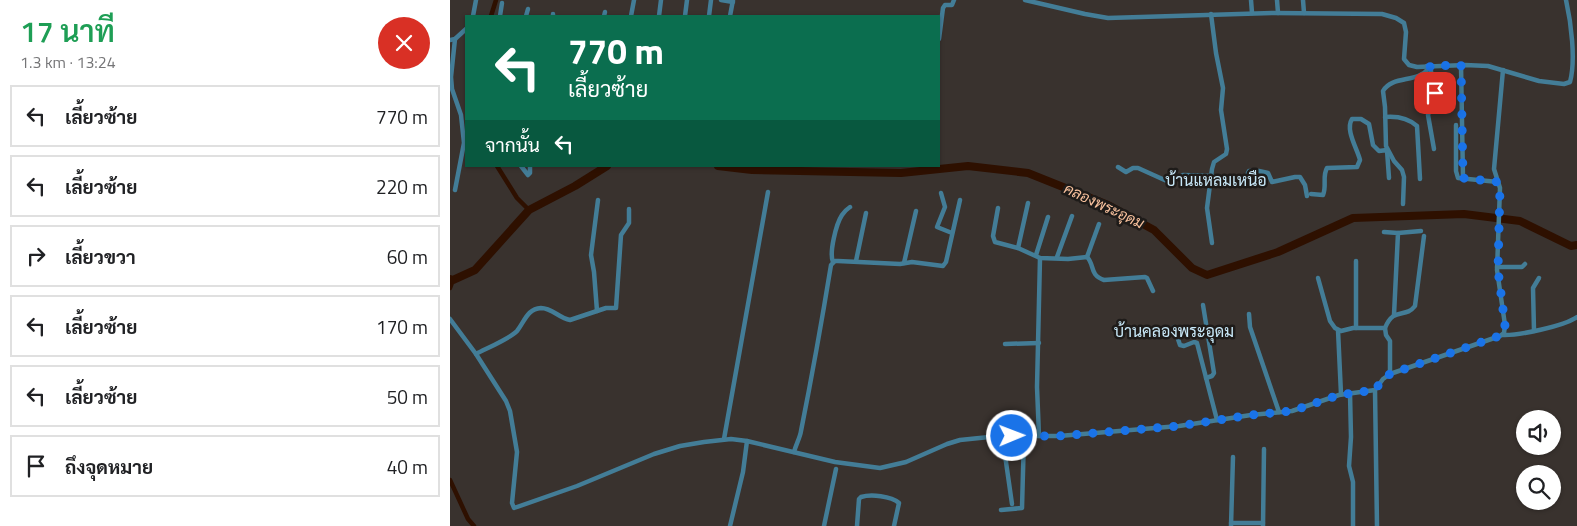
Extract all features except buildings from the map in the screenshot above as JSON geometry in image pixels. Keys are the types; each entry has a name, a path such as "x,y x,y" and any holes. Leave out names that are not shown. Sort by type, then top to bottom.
{"street":[{"path":"473,15 476,0"},
{"path":"631,15 634,0"},
{"path":"659,15 662,0"},
{"path":"685,15 687,0"},
{"path":"709,15 711,0"},
{"path":"721,0 733,1 730,15"},
{"path":"940,31 943,8 945,5 952,5 954,0"},
{"path":"1025,0 1108,18 1252,13 1382,14 1396,18 1404,23 1406,32 1404,59 1409,65 1417,67 1488,66 1539,81 1564,84 1570,82 1572,52 1570,19 1566,0"},
{"path":"1251,0 1252,13"},
{"path":"1277,0 1278,13"},
{"path":"1303,0 1304,13"},
{"path":"500,15 502,3"},
{"path":"526,15 528,9"},
{"path":"1211,14 1223,88 1221,110 1227,149 1226,154 1214,162 1207,208 1212,243"},
{"path":"1570,19 1577,20"},
{"path":"455,190 464,143 461,115 451,90 450,77 453,40 465,30"},
{"path":"1461,65 1463,178"},
{"path":"1389,178 1385,140 1384,89 1389,85 1424,74 1428,66"},
{"path":"1428,66 1435,93 1428,115 1434,148"},
{"path":"1502,335 1505,325 1498,279 1500,188 1494,169 1503,70"},
{"path":"1386,117 1398,116 1417,126 1420,179"},
{"path":"1118,167 1126,172 1138,168 1170,182 1183,175 1212,176 1244,183 1248,180 1248,172 1252,171 1268,173 1272,182 1298,177 1305,185 1309,195 1323,195 1325,190 1324,173 1328,168 1357,167 1359,164 1360,160 1350,129 1352,119 1361,119 1369,124 1373,145 1380,150 1387,150"},
{"path":"1456,125 1456,171 1458,178 1498,182"},
{"path":"1387,150 1402,170 1403,204"},
{"path":"522,167 528,175 530,167"},
{"path":"724,439 768,192"},
{"path":"941,193 944,209 938,227 952,233"},
{"path":"597,311 591,255 598,200"},
{"path":"833,262 912,262 943,266 946,262 960,200"},
{"path":"1018,248 1028,204"},
{"path":"794,452 801,433 833,262 831,257 833,243 840,217 850,207"},
{"path":"998,208 993,236 994,241 1038,256 1057,258 1087,257"},
{"path":"476,354 514,333 534,309 547,309 564,319 570,320 606,308 616,308 621,235 629,223 629,209"},
{"path":"944,209 957,212"},
{"path":"904,263 916,211"},
{"path":"856,261 866,212"},
{"path":"1057,258 1072,216"},
{"path":"1039,436 1037,387 1039,343 1038,256 1048,217"},
{"path":"1087,257 1099,224"},
{"path":"1384,232 1422,233 1415,306 1409,311 1394,315 1388,320 1385,328 1386,335 1390,341 1390,374"},
{"path":"1394,315 1398,233"},
{"path":"1087,257 1090,259 1094,274 1098,278 1104,280 1145,277 1153,291"},
{"path":"1356,261 1356,328"},
{"path":"1498,267 1522,267 1525,264"},
{"path":"1318,278 1330,321 1338,330 1341,394"},
{"path":"1534,330 1533,288 1538,278"},
{"path":"1203,305 1214,373 1206,378"},
{"path":"1249,314 1250,327 1279,412"},
{"path":"1378,526 1375,390 1383,379 1390,374 1502,335 1512,335 1568,322 1577,317"},
{"path":"450,319 503,394 510,411 517,452 512,503 514,508 577,486 654,454 680,446 724,439 746,441 848,465 880,468 906,462 960,440 999,436 1039,436 1179,426 1279,412 1307,406 1341,394 1375,390"},
{"path":"1174,327 1179,343 1182,346 1196,343 1217,420"},
{"path":"1338,330 1385,328"},
{"path":"1006,344 1039,343"},
{"path":"1350,393 1351,437 1349,466 1353,482 1353,526"},
{"path":"999,436 1005,455 1012,504"},
{"path":"1001,510 1022,508 1024,436"},
{"path":"730,526 742,472 746,441"},
{"path":"1233,457 1231,525 1264,524 1264,449"},
{"path":"824,526 836,469"},
{"path":"857,526 860,499 861,497 870,496 895,500 899,503 894,526"}],"waterway":[{"path":"491,15 496,0"},
{"name":"คลองพระอุดม","path":"726,167 752,170 901,173 968,166 1028,173 1108,205 1154,230 1192,268 1207,275 1278,252 1353,218 1464,214 1520,221 1571,246 1577,245"},
{"path":"498,167 517,198 529,210"},
{"name":"คลองพระอุดม","path":"450,279 453,280 475,270 529,210 575,186 605,167"},
{"path":"450,288 453,280"},
{"path":"450,480 468,519 474,526"}],"district":[{"name":"บ้านแหลมเหนือ","path":"1216,180"},
{"name":"บ้านคลองพระอุดม","path":"1174,331"}],"route":[{"path":"1012,436 1059,436 1179,426 1292,411 1339,395 1375,390 1383,379 1390,374 1502,335 1505,325 1498,279 1500,188 1498,182 1463,178 1461,65 1430,66 1435,93"}]}
